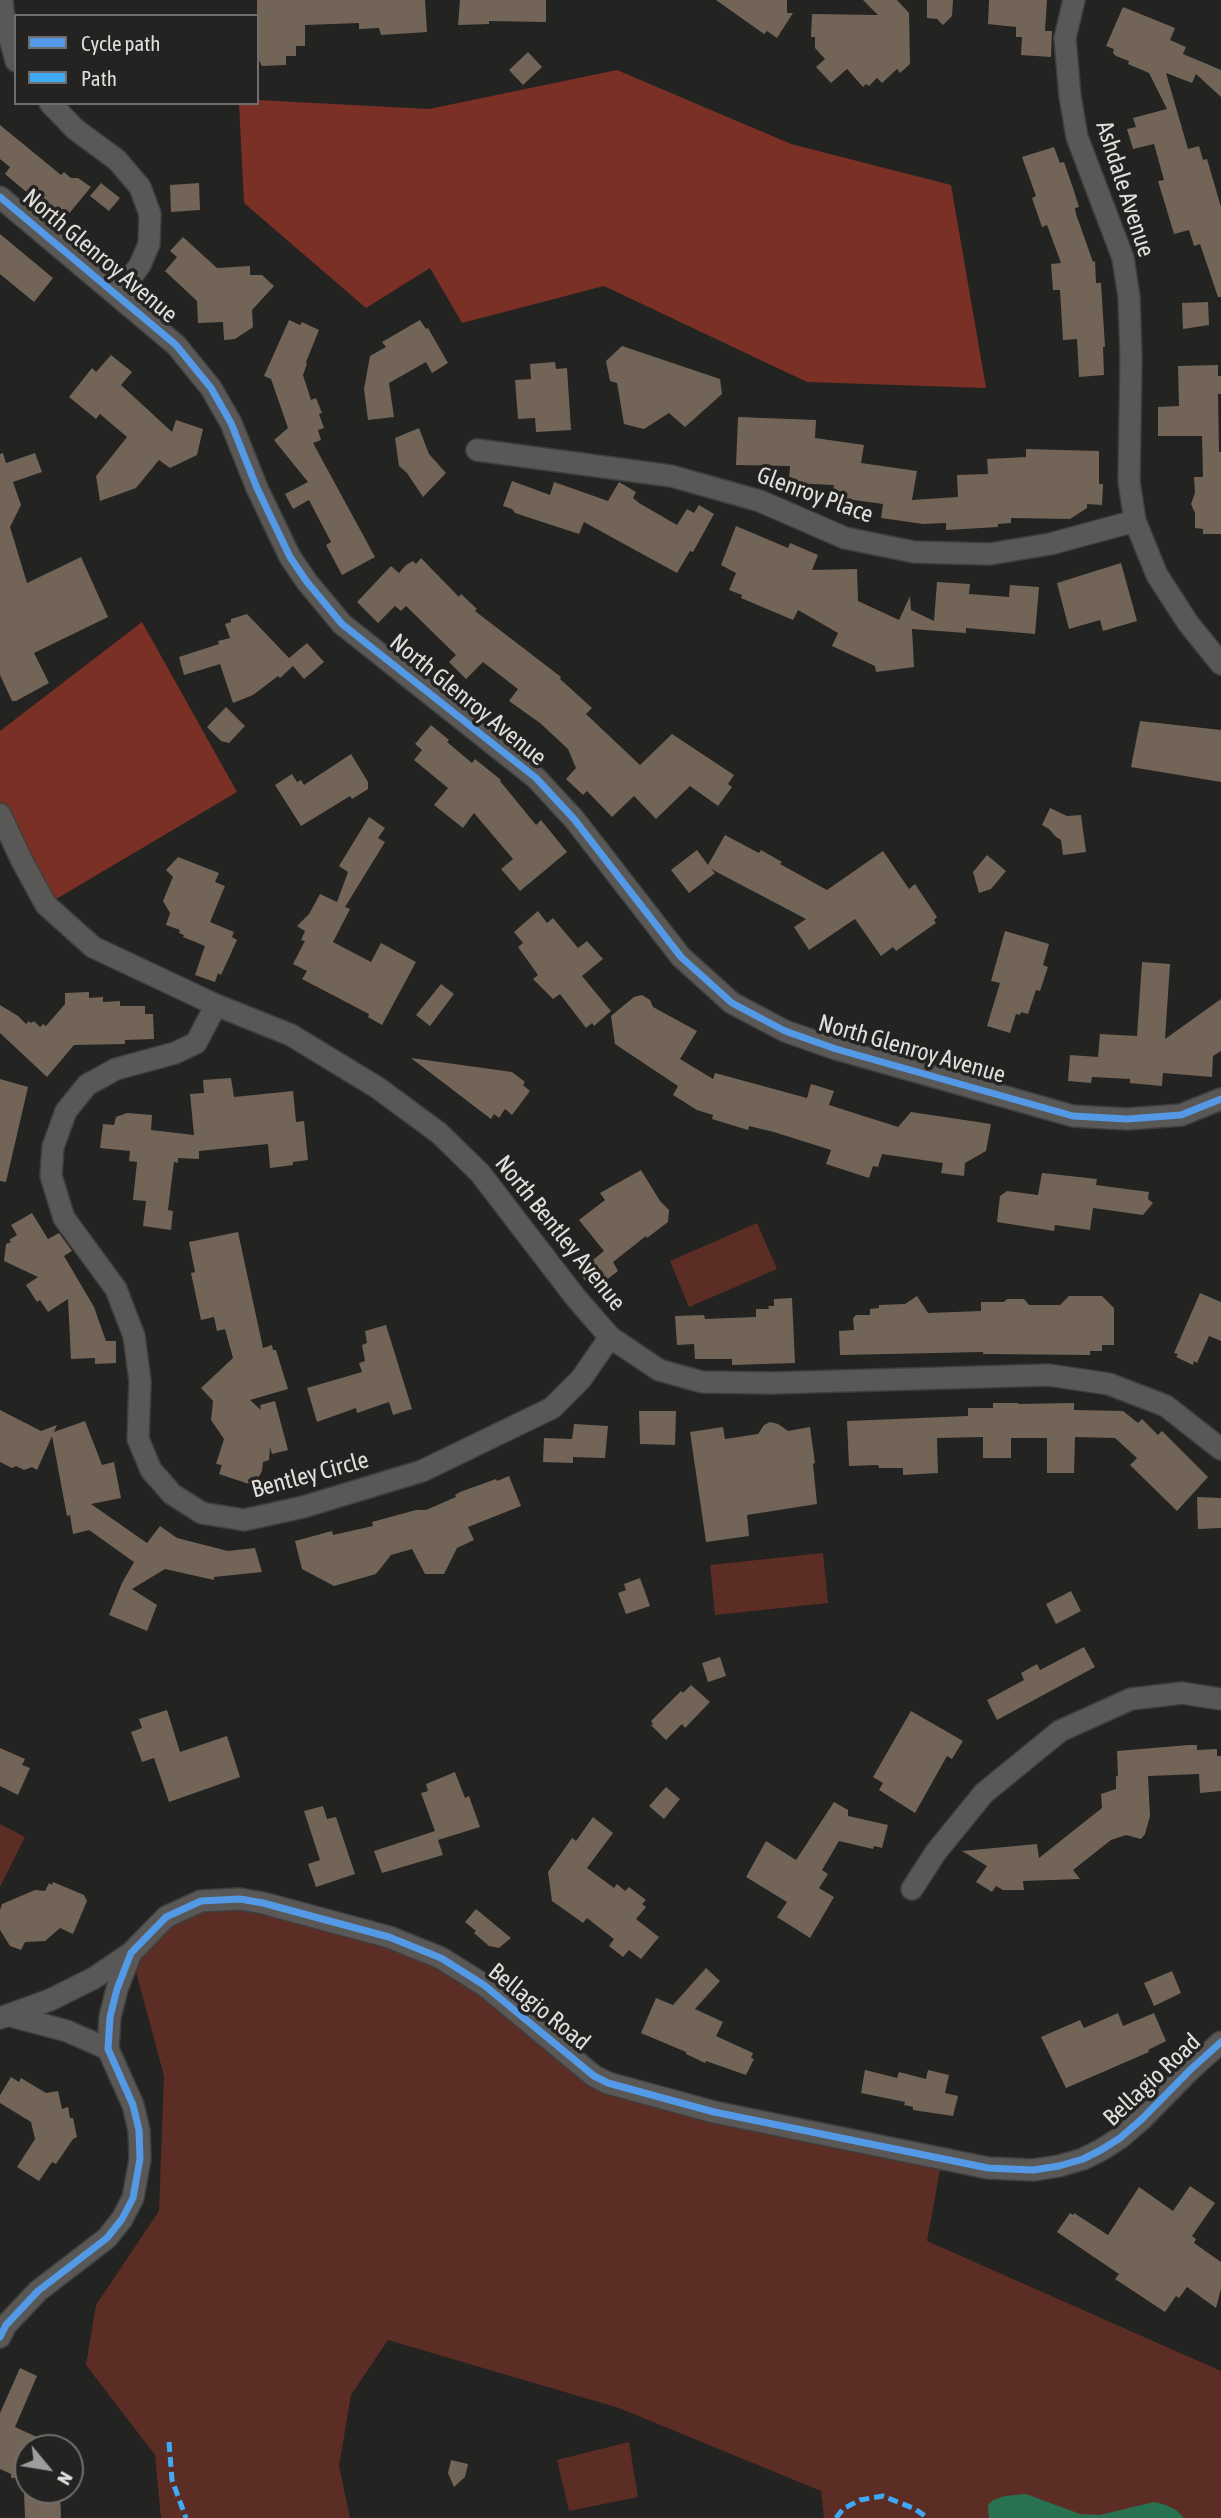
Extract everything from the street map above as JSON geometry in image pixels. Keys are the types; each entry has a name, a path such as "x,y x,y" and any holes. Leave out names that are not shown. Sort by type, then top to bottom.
{"street":[{"path":"2,0 14,53"},
{"name":"Ashdale Avenue","path":"1074,0 1065,38 1077,137 1123,258 1129,297 1129,481 1135,521"},
{"path":"52,105 75,129 117,160 140,187 150,214 149,244 141,265 118,295"},
{"name":"North Glenroy Avenue","path":"0,197 176,345 211,388 231,423 257,488 290,557 342,624 536,778 574,819 681,957 732,1003 785,1031 836,1049 1073,1116 1127,1119 1181,1115 1221,1100"},
{"name":"Glenroy Place","path":"477,450 671,477 760,500 845,538 914,552 990,554 1050,544 1135,521"},
{"path":"1135,521 1157,575 1188,623 1221,664"},
{"name":"North Bentley Avenue","path":"0,814 46,905 93,947 216,1005 291,1035 378,1088 439,1133 480,1173 576,1298 610,1337 659,1370 702,1382 772,1383 1049,1375 1109,1384 1166,1406 1221,1449"},
{"name":"Bentley Circle","path":"216,1005 196,1043 175,1053 116,1069 87,1085 66,1111 53,1147 51,1176 64,1218 116,1289 134,1336 140,1381 138,1439 150,1470 172,1494 202,1513 244,1520 303,1507 422,1471 552,1408 581,1379 610,1337"},
{"path":"912,1889 936,1852 984,1793 1060,1731 1131,1699 1182,1693 1221,1699"},
{"name":"Bellagio Road","path":"0,2337 6,2325 38,2291 107,2238 133,2198 141,2159 139,2130 132,2105 108,2049 110,2017 131,1953 166,1917 201,1901 240,1899 263,1903 389,1937 441,1958 484,1985 594,2076 608,2083 714,2112 942,2159 1011,2170 1059,2166 1101,2150 1142,2119 1221,2042"},
{"path":"6,2017 50,2000 94,1978 131,1953"},
{"path":"6,2017 67,2031 108,2049"}],"shaded area":[{"path":"617,70 791,144 951,185 986,388 807,382 604,286 462,323 430,268 366,308 244,203 239,105 259,105 259,100 429,109"},
{"path":"142,622 237,792 46,905 0,814 0,731"},
{"path":"757,1223 777,1269 689,1307 670,1261"},
{"path":"823,1553 828,1603 715,1615 710,1565"},
{"path":"0,1824 25,1837 0,1887"},
{"path":"215,1900 422,1950 594,2076 942,2159 927,2241 1221,2371 1221,2518 824,2518 821,2491 619,2408 388,2340 351,2395 339,2466 350,2518 161,2518 155,2455 86,2365 96,2305 159,2211 164,2076 131,1953 166,1917"},
{"path":"629,2442 638,2497 569,2511 557,2460"},
{"path":"1026,2494 1080,2514 1100,2515 1154,2502 1176,2510 1184,2518 989,2518 988,2505 993,2500"}],"building":[{"path":"257,0 425,0 427,32 381,35 379,28 359,29 359,23 305,25 305,46 296,46 296,56 286,56 286,65 262,66 259,61"},
{"path":"460,0 546,0 546,22 489,21 489,24 458,25"},
{"path":"716,0 787,0 787,13 793,13 777,38 767,31 764,34"},
{"path":"863,0 897,0 909,13 910,64 900,73 897,69 882,83 877,78 869,86 866,84 863,87 847,69 831,83 816,67 825,59 815,48 815,37 811,37 812,14 878,15"},
{"path":"927,0 953,0 952,16 943,25 937,19 927,18"},
{"path":"989,0 1047,0 1045,31 1052,31 1051,57 1021,55 1022,37 1016,37 1016,27 988,24"},
{"path":"1123,7 1175,28 1170,40 1186,47 1183,54 1221,70 1221,97 1196,74 1192,83 1166,73 1188,149 1199,146 1203,160 1207,159 1221,207 1221,297 1218,297 1200,244 1194,246 1189,230 1174,234 1158,181 1164,180 1154,144 1133,149 1127,129 1136,127 1133,118 1167,109 1149,73 1128,64 1129,61 1116,56 1114,49 1106,46"},
{"path":"528,52 542,67 523,85 509,70"},
{"path":"0,125 61,175 64,172 91,187 62,222 5,174 10,167 0,159"},
{"path":"1054,147 1060,163 1064,162 1079,207 1075,208 1076,214 1093,262 1095,261 1096,283 1101,283 1104,375 1079,377 1077,339 1063,340 1060,290 1053,290 1051,264 1061,263 1047,225 1042,227 1032,198 1036,196 1022,157"},
{"path":"101,183 120,198 109,211 90,196"},
{"path":"199,183 200,210 171,212 170,185"},
{"path":"0,234 53,278 34,302 0,274"},
{"path":"183,237 217,268 250,266 250,275 262,275 274,286 252,310 253,327 235,339 224,340 223,322 198,323 197,301 165,271 177,257 170,251"},
{"path":"1208,302 1209,325 1183,329 1182,303"},
{"path":"289,320 300,325 302,322 319,330 303,375 311,400 316,398 322,413 319,414 324,428 318,430 321,440 313,443 375,557 342,575 326,545 331,542 309,500 293,509 285,494 308,482 274,440 288,428 271,379 264,376"},
{"path":"420,320 426,329 428,328 448,363 432,373 426,362 389,383 394,417 368,420 364,389 370,356 386,347 382,342"},
{"path":"622,346 720,379 722,394 685,427 669,413 644,429 624,424 617,383 610,381 606,361"},
{"path":"111,355 132,372 121,385 172,432 176,420 203,429 197,455 170,468 159,460 136,488 100,501 96,476 127,437 100,414 96,419 69,397 92,368 96,372"},
{"path":"555,362 556,369 567,368 571,430 536,432 535,418 518,419 515,380 531,379 530,364"},
{"path":"1218,365 1218,376 1221,376 1221,394 1218,394 1221,534 1203,534 1203,529 1195,528 1195,513 1191,504 1195,493 1194,477 1203,477 1202,436 1158,436 1158,407 1179,406 1178,366"},
{"path":"738,417 816,420 815,438 864,445 861,463 917,471 912,500 958,497 957,475 988,474 987,459 1026,457 1026,449 1099,451 1099,484 1103,484 1102,505 1087,504 1087,508 1070,519 1011,518 1011,523 998,524 998,527 946,530 946,523 923,524 881,518 883,504 832,497 834,485 789,483 790,466 736,465"},
{"path":"419,428 429,454 446,473 423,497 399,466 395,438"},
{"path":"3,453 6,463 35,453 42,472 13,482 21,505 10,527 27,583 81,557 108,617 34,653 49,683 16,701 12,701 0,675 0,454"},
{"path":"512,481 550,495 554,482 608,501 619,482 636,492 633,498 639,503 677,525 687,509 694,513 699,505 714,514 693,552 690,551 677,573 584,522 579,534 515,513 503,506"},
{"path":"736,526 788,548 790,543 818,555 812,570 857,569 858,601 899,620 910,596 911,610 934,621 937,582 970,584 969,594 1009,597 1010,585 1039,587 1035,634 966,628 966,633 912,629 914,667 876,672 875,666 832,646 838,633 798,610 793,620 741,598 742,595 729,590 736,573 721,565"},
{"path":"421,558 459,597 461,594 477,609 475,611 561,677 560,679 592,708 586,714 640,765 672,734 734,775 728,784 732,787 718,806 690,786 656,819 634,796 612,817 587,791 583,795 566,779 576,768 568,749 540,723 509,701 518,689 483,662 466,679 449,662 456,655 406,606 401,611 395,606 378,623 357,602 391,566 399,573 406,565 413,561 416,564"},
{"path":"1121,563 1137,621 1103,631 1100,620 1069,629 1057,583"},
{"path":"247,614 289,658 307,643 324,662 304,679 293,666 253,695 233,703 220,664 184,675 179,657 230,638 225,624"},
{"path":"226,707 245,726 229,743 221,741 207,727"},
{"path":"1140,721 1221,730 1221,782 1131,767"},
{"path":"431,725 472,763 475,759 501,780 536,825 541,820 567,852 520,891 501,869 513,859 474,813 463,828 434,805 448,788 414,760 422,750 415,744"},
{"path":"351,754 368,782 368,789 352,799 350,796 301,826 275,785 292,774 297,782 301,780 304,785"},
{"path":"1050,808 1067,816 1081,815 1086,852 1063,855 1061,840 1042,825"},
{"path":"369,817 385,828 378,838 385,842 345,907 350,909 333,942 371,962 381,943 416,962 382,1025 368,1017 369,1014 302,979 307,971 293,964 305,941 301,940 305,931 297,926 309,914 320,894 337,902 348,872 339,866"},
{"path":"725,835 759,853 761,850 782,862 780,864 827,890 883,851 909,889 915,884 937,917 934,920 936,923 896,951 893,947 881,956 855,919 809,950 794,927 806,919 711,869 715,873 689,893 671,870 697,850 708,865"},
{"path":"987,855 1006,871 991,889 979,893 973,872"},
{"path":"178,857 219,873 215,882 225,886 210,922 234,932 232,937 237,940 215,982 195,975 205,946 183,937 184,935 179,933 180,930 166,925 170,913 163,901 173,877 166,870"},
{"path":"538,911 547,923 553,918 578,948 587,941 603,959 582,976 611,1011 594,1026 592,1023 586,1028 560,994 553,999 533,979 538,975 518,947 523,943 514,932"},
{"path":"1005,931 1049,944 1043,965 1048,967 1040,991 1036,990 1028,1014 1016,1014 1010,1033 987,1026 1000,983 991,981"},
{"path":"1142,962 1170,964 1165,1039 1221,999 1221,1051 1213,1056 1212,1077 1163,1073 1162,1086 1130,1083 1130,1079 1092,1077 1091,1083 1068,1081 1070,1055 1098,1057 1100,1034 1137,1036"},
{"path":"441,984 454,994 430,1026 416,1015"},
{"path":"89,992 89,998 103,997 103,1002 120,1001 120,1006 145,1006 145,1014 153,1014 154,1039 125,1040 125,1044 74,1045 47,1077 0,1033 0,1005 26,1024 34,1021 40,1027 43,1024 46,1026 65,1004 65,993"},
{"path":"642,995 650,1000 653,1007 697,1031 680,1059 713,1079 715,1073 807,1098 811,1084 834,1091 829,1105 898,1127 911,1112 991,1124 986,1151 965,1163 964,1176 941,1173 943,1163 882,1154 878,1167 873,1166 869,1178 826,1164 831,1150 774,1132 749,1126 748,1130 712,1119 713,1115 697,1110 673,1095 678,1086 615,1044 611,1016 634,997"},
{"path":"411,1058 512,1072 525,1082 523,1085 530,1091 512,1115 505,1109 499,1118 494,1114 491,1119"},
{"path":"231,1078 234,1097 293,1091 296,1122 304,1121 308,1160 270,1168 268,1144 199,1151 199,1159 178,1158 178,1163 174,1162 168,1210 173,1211 171,1230 143,1226 146,1201 133,1200 137,1162 129,1161 130,1151 100,1148 103,1124 114,1125 116,1117 127,1113 152,1115 151,1130 194,1135 190,1094 204,1093 203,1080"},
{"path":"0,1079 28,1087 6,1182 0,1181"},
{"path":"641,1170 660,1201 669,1210 668,1222 613,1262 618,1271 593,1290 578,1272 604,1251 579,1220 605,1200 600,1193"},
{"path":"1042,1173 1097,1179 1096,1185 1149,1192 1148,1199 1153,1203 1143,1215 1093,1208 1090,1230 1055,1225 1054,1231 997,1222 1000,1196 1007,1191 1038,1195"},
{"path":"32,1213 48,1239 59,1233 72,1251 64,1256 94,1307 106,1341 116,1341 116,1363 95,1364 95,1358 71,1359 68,1299 48,1312 40,1300 37,1302 26,1285 38,1277 4,1261 6,1244 17,1235 11,1225"},
{"path":"238,1232 263,1348 272,1345 273,1350 276,1350 288,1389 250,1400 261,1410 260,1405 275,1401 288,1450 272,1454 270,1447 269,1460 263,1462 257,1480 252,1480 249,1484 219,1474 222,1465 216,1464 224,1439 211,1420 213,1401 201,1388 233,1358 225,1329 217,1331 214,1317 201,1320 191,1273 195,1272 189,1242"},
{"path":"1200,1293 1221,1302 1221,1341 1209,1336 1197,1363 1194,1361 1193,1365 1176,1357 1178,1354 1174,1353"},
{"path":"917,1296 928,1313 981,1311 981,1302 1004,1302 1007,1299 1024,1299 1029,1305 1060,1305 1069,1296 1102,1296 1114,1308 1114,1345 1102,1345 1102,1351 1090,1351 1090,1355 983,1352 840,1355 839,1331 854,1330 853,1318 856,1315 870,1315 870,1309 879,1308 879,1305 905,1304"},
{"path":"792,1298 795,1363 732,1365 732,1359 695,1359 694,1344 677,1345 675,1316 704,1315 705,1319 756,1317 756,1309 769,1309 768,1306 774,1306 774,1299"},
{"path":"386,1325 412,1409 393,1415 389,1402 357,1413 356,1408 317,1422 307,1388 362,1372 359,1363 365,1361 362,1345 367,1343 365,1331"},
{"path":"993,1403 1074,1403 1074,1410 1123,1411 1138,1423 1142,1419 1158,1435 1162,1431 1208,1477 1177,1511 1130,1465 1137,1458 1115,1438 1075,1437 1074,1473 1047,1473 1047,1438 1011,1438 1011,1458 983,1458 983,1437 937,1438 938,1473 903,1475 903,1468 849,1466 847,1421 968,1416 968,1408 993,1408"},
{"path":"0,1410 41,1431 57,1425 54,1432 85,1421 102,1465 114,1462 121,1498 91,1504 147,1543 160,1526 177,1538 228,1551 255,1548 262,1572 214,1577 214,1580 165,1569 132,1589 157,1605 147,1631 109,1615 134,1562 89,1530 73,1534 52,1436 37,1470 32,1467 24,1470 16,1466 12,1468 0,1462"},
{"path":"639,1411 676,1411 675,1445 640,1444"},
{"path":"770,1422 788,1431 810,1427 817,1504 747,1515 749,1536 706,1542 690,1432 723,1427 725,1439 758,1434 764,1425"},
{"path":"574,1424 608,1426 605,1458 573,1457 573,1463 543,1462 544,1438 572,1439"},
{"path":"509,1476 521,1506 468,1527 474,1540 457,1548 444,1574 425,1574 412,1549 391,1555 376,1574 334,1586 302,1569 295,1541 332,1531 333,1535 373,1526 372,1522 416,1510 426,1510 456,1497 460,1492"},
{"path":"1197,1497 1221,1498 1221,1528 1198,1529"},
{"path":"640,1578 650,1606 626,1614 618,1593 626,1590 624,1584"},
{"path":"1071,1591 1081,1611 1056,1624 1046,1604"},
{"path":"1084,1647 1095,1667 997,1720 987,1700 1024,1680 1021,1673 1037,1664 1040,1670"},
{"path":"720,1657 726,1676 708,1682 702,1663"},
{"path":"691,1685 710,1702 685,1728 682,1724 666,1740 651,1725 651,1721 681,1691 683,1693"},
{"path":"167,1710 180,1752 227,1736 240,1777 169,1802 154,1758 142,1762 131,1732 142,1728 139,1719"},
{"path":"911,1711 963,1741 952,1759 947,1756 915,1813 879,1790 883,1783 873,1777"},
{"path":"1197,1745 1197,1750 1217,1749 1217,1756 1221,1756 1221,1791 1200,1793 1199,1774 1148,1776 1150,1816 1145,1834 1141,1839 1126,1835 1111,1840 1073,1870 1080,1879 1023,1881 1024,1890 1003,1890 996,1886 992,1892 976,1882 987,1866 962,1851 1037,1844 1039,1858 1102,1808 1101,1794 1116,1789 1117,1751"},
{"path":"0,1748 25,1759 22,1765 30,1768 18,1795 0,1786"},
{"path":"455,1772 465,1798 469,1796 480,1827 438,1840 443,1855 382,1873 374,1851 435,1831 421,1793 428,1791 426,1784"},
{"path":"666,1787 680,1799 664,1819 649,1806"},
{"path":"834,1802 848,1810 848,1816 888,1825 882,1848 874,1846 873,1849 839,1841 822,1870 828,1874 819,1888 834,1897 810,1938 777,1917 787,1902 746,1877 766,1841 796,1860"},
{"path":"323,1806 327,1819 336,1817 355,1874 316,1887 308,1864 320,1860 304,1811"},
{"path":"593,1817 613,1833 587,1868 614,1888 617,1884 625,1891 629,1887 646,1900 642,1904 646,1907 636,1919 659,1937 641,1959 629,1950 623,1957 609,1946 614,1939 587,1918 583,1923 552,1901 548,1872 572,1838 576,1841"},
{"path":"53,1882 84,1895 87,1901 73,1934 60,1928 45,1941 25,1942 21,1950 10,1946 0,1930 2,1904 35,1890 45,1891 49,1883 52,1885"},
{"path":"476,1909 511,1938 499,1948 489,1946 465,1922"},
{"path":"706,1968 720,1981 695,2009 723,2022 716,2036 753,2053 751,2058 754,2059 746,2075 706,2061 705,2063 641,2033 656,1998 673,2005"},
{"path":"1172,1971 1181,1993 1154,2006 1144,1983"},
{"path":"1118,2013 1123,2026 1154,2013 1166,2041 1148,2050 1149,2052 1066,2088 1041,2037 1080,2020 1084,2028"},
{"path":"865,2070 897,2078 899,2072 926,2079 928,2070 949,2075 945,2093 958,2096 953,2116 913,2110 913,2107 904,2105 905,2102 861,2093"},
{"path":"11,2077 19,2082 21,2078 46,2093 58,2091 62,2109 68,2107 70,2118 73,2118 77,2137 56,2164 52,2162 39,2181 17,2167 35,2139 31,2122 0,2103 0,2095"},
{"path":"1190,2186 1215,2203 1192,2236 1196,2239 1194,2243 1221,2262 1221,2289 1216,2308 1187,2287 1179,2298 1176,2296 1165,2312 1115,2279 1119,2274 1057,2232 1070,2213 1074,2213 1108,2235 1139,2187 1173,2211"},
{"path":"20,2368 37,2376 15,2427 30,2434 14,2434 14,2478 0,2469 0,2413"},
{"path":"451,2460 468,2464 465,2477 454,2487 448,2473"},
{"path":"24,2504 60,2504 61,2518 25,2518"}],"marked path":[{"path":"169,2442 172,2480 186,2518"},
{"path":"836,2518 843,2509 860,2500 883,2496 915,2509 928,2518"}],"cycle path":[{"path":"0,197 176,345 211,388 231,423 257,488 290,557 342,624 536,778 574,819 681,957 732,1003 785,1031 836,1049 1073,1116 1127,1119 1181,1115 1221,1099"},
{"path":"0,2337 6,2325 38,2291 107,2238 122,2219 133,2198 140,2159 139,2130 133,2105 108,2049 110,2017 131,1953 166,1917 201,1901 240,1899 263,1903 389,1937 441,1958 484,1985 594,2076 608,2083 714,2112 988,2168 1033,2170 1059,2166 1101,2150 1142,2119 1221,2042"}]}
